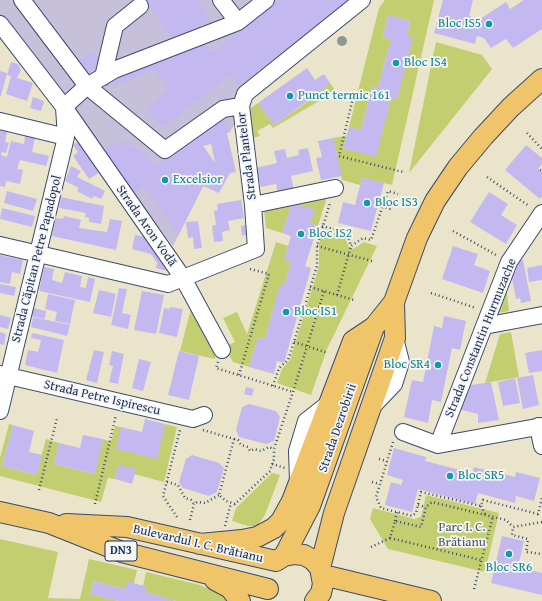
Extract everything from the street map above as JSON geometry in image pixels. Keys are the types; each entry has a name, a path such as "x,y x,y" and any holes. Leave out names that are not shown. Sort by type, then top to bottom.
{"main road":[{"name":"Strada Dezrobirii","path":"280,559 310,506 374,327 394,302 417,238 439,196 458,167 482,137 511,106 542,79"},
{"name":"Strada Dezrobirii","path":"316,601 321,593 321,572 334,513 395,338 394,302"},
{"path":"200,544 257,537 274,528 287,513 353,341 374,327"},
{"name":"Bulevardul I. C. Brătianu","path":"0,512 48,523 122,552 195,570 270,597"},
{"name":"Bulevardul I. C. Brătianu","path":"48,523 127,527 200,544 280,559"},
{"name":"DN3","path":"270,597 268,576 280,559 294,554 304,555 313,560 321,572 431,601"},
{"path":"195,570 230,588 240,601"}],"street":[{"path":"22,0 87,86 165,150 223,109 241,106"},
{"path":"221,0 238,22"},
{"path":"64,107 87,86 114,70 238,22 266,0"},
{"name":"Strada Plantelor","path":"183,278 256,249 253,205 241,106 245,94 362,0"},
{"path":"103,77 115,26 140,6"},
{"name":"Strada Aron Vodă","path":"0,24 64,107 183,278 222,350"},
{"name":"Strada Căpitan Petre Papadopol","path":"0,411 4,375 38,254 66,137 64,107"},
{"path":"0,121 66,137"},
{"path":"253,205 335,188"},
{"name":"Strada Constantin Hurmuzache","path":"438,445 509,262 542,214"},
{"path":"0,245 168,284 183,278"},
{"path":"487,319 542,315"},
{"name":"Strada Petre Ispirescu","path":"4,375 119,402 183,421 204,415"},
{"path":"397,438 438,445 540,426 542,446"},
{"path":"298,483 310,506"}],"path":[{"path":"354,94 339,156 403,172"},
{"path":"527,133 542,149"},
{"path":"487,177 542,214"},
{"path":"273,386 279,368 288,360 294,342 317,266 317,246 322,226 335,188"},
{"path":"336,295 351,246 363,238 371,240 388,191 398,194"},
{"path":"382,206 394,210"},
{"path":"322,226 347,233 351,246"},
{"path":"453,231 509,262"},
{"path":"317,246 372,261"},
{"path":"239,375 269,274 250,269"},
{"path":"310,287 354,300"},
{"path":"219,495 235,504 270,471 274,448 324,291"},
{"path":"431,293 487,319"},
{"path":"294,342 328,353"},
{"path":"216,368 293,392"},
{"path":"95,504 119,402"},
{"path":"39,490 57,418"},
{"path":"177,517 163,496 183,421 238,440 241,445 248,447 250,451 254,449 261,451 269,447 274,448"},
{"path":"397,438 387,461 376,497 381,508 412,516 416,513 421,492 481,506"},
{"path":"194,504 198,502 204,503 219,495 234,439"},
{"path":"379,459 387,461"},
{"path":"272,464 285,468"},
{"path":"167,482 178,485 185,498 191,500 194,504"},
{"path":"372,482 380,484"},
{"path":"395,521 420,527 426,507 432,502 434,495"},
{"path":"484,514 481,506 483,500 538,514 542,498"},
{"path":"432,502 506,520 513,527"},
{"path":"225,527 231,503"},
{"path":"190,520 194,504"},
{"path":"418,505 426,507"},
{"path":"390,538 398,512"},
{"path":"474,589 493,516"},
{"path":"513,527 542,522"},
{"path":"513,527 512,535 528,539 526,552 542,554"},
{"path":"371,547 390,538 481,560"}],"shaded area":[{"path":"0,0 365,0 248,102 230,132 201,143 215,163 173,246 0,15"}],"green space":[{"path":"385,0 434,0 392,185 362,178 360,185 342,180 333,138 347,136 343,148 376,156 391,98 397,99 412,38 407,36 410,21 388,15 383,37 391,39 378,88 372,87 361,130 349,127 379,8"},
{"path":"436,42 482,55 492,69 409,173"},
{"path":"330,83 336,91 273,128 270,124 257,131 260,136 253,138 249,123 250,112 251,108 258,103 274,125 323,91 322,89"},
{"path":"327,197 318,226 310,223 314,210 292,203"},
{"path":"292,203 282,233 266,228 264,209"},
{"path":"323,229 344,236 349,247 353,249 364,242 377,246 327,349 311,395 277,383 282,369 290,360 319,266 319,244"},
{"path":"276,242 288,246 284,260 291,262 284,286 280,285 265,339 258,337 249,367 233,362 225,347 235,342 223,318 237,312 247,334"},
{"path":"505,278 509,311 498,313"},
{"path":"192,305 216,351 215,359 180,351"},
{"path":"511,332 519,377 485,383 500,334"},
{"path":"9,424 13,425 2,466 36,475 46,439 59,443 54,464 94,474 103,439 111,442 115,426 121,427 157,458 165,424 177,427 164,482 134,474 118,465 115,479 108,478 101,502 0,476 0,458"},
{"path":"272,473 280,475 265,515 257,526 248,526 232,521 236,508"},
{"name":"Parc I. C. Brătianu","path":"426,495 499,513 485,572 388,549 370,519 373,508 414,519 421,517"},
{"path":"0,539 58,552 48,598 80,599 89,559 137,570 134,583 125,589 94,581 90,594 119,601 0,601"},
{"path":"146,572 200,585 225,597 227,601 176,601 145,592 147,587 143,586"}],"building":[{"path":"145,0 197,0 210,19 176,43"},
{"path":"280,0 349,0 238,85 230,75 162,128 146,109 169,90 155,70 117,85 105,84 110,78 205,44 212,52"},
{"name":"Bloc IS5","path":"443,0 473,0 469,16 480,19 506,2 510,9 524,0 542,0 542,29 513,48 506,39 491,48 484,38 477,36 475,44 434,33"},
{"name":"Bloc IS4","path":"388,15 410,21 407,36 413,38 397,99 391,98 376,157 343,148 349,127 361,130 372,87 378,88 391,39 383,37"},
{"path":"93,51 102,62 84,76 75,64"},
{"path":"11,62 18,64 21,70 17,78 33,83 27,101 6,94 11,76 7,75"},
{"name":"Punct termic 161","path":"307,68 315,80 324,74 330,83 322,89 323,90 274,125 258,103"},
{"path":"0,71 7,73 1,96 0,96"},
{"path":"33,97 44,101 41,111 30,108"},
{"name":"Excelsior","path":"223,118 230,132 227,133 236,172 230,173 219,193 203,186 179,234 144,186 134,194 103,151 114,143 117,146 125,141 141,152 144,151 154,166","holes":["211,144 215,163 203,146"]},
{"path":"0,130 7,132 5,142 9,143 6,153 2,152 1,155 7,157 11,141 24,144 25,136 35,138 32,152 49,156 46,166 20,160 17,169 23,170 20,184 6,181 5,187 0,186"},
{"path":"333,138 342,176 321,180 316,158 322,157 318,141"},
{"path":"79,141 100,172 89,179 73,156 78,152 73,145"},
{"path":"526,145 542,158 542,164 538,169 542,172 542,196 540,199 505,170"},
{"path":"308,148 313,171 291,176 294,191 278,194 276,184 261,187 256,168 277,163 274,151 285,149 287,158 299,155 298,150"},
{"path":"71,166 81,171 77,177 105,191 101,199 94,196 92,199 77,191 79,188 65,181"},
{"name":"Bloc IS3","path":"362,178 384,183 371,231 338,223 343,202 355,205"},
{"path":"7,191 37,199 33,211 4,203"},
{"path":"489,192 508,204 501,215 517,225 506,244 470,222"},
{"path":"61,197 104,206 101,224 89,222 89,218 85,217 86,213 59,208"},
{"path":"241,200 244,218 228,221 230,230 222,232 223,241 214,242 212,226 216,225 214,211 218,210 217,204"},
{"name":"Bloc IS1","path":"292,203 315,210 310,223 318,226 305,266 311,268 284,363 277,361 274,374 249,367 258,337 265,339 280,284 284,286 291,262 284,260 291,236 282,233"},
{"path":"2,208 35,216 32,227 0,219"},
{"path":"64,216 81,220 79,228 107,232 110,219 122,221 116,250 52,236 56,218 63,219"},
{"path":"198,221 202,248 194,249 193,237 188,238 186,222"},
{"path":"245,225 247,234 242,236 241,226"},
{"path":"135,235 147,237 146,242 150,243 169,260 167,271 156,268 157,263 151,254 132,249"},
{"path":"453,246 478,254 474,265 490,271 483,293 442,279"},
{"path":"0,255 23,260 20,274 12,272 10,284 0,282"},
{"path":"523,260 531,301 521,303 520,298 516,299 511,273 516,272 514,262"},
{"path":"542,265 542,280 529,282 527,268"},
{"path":"44,267 54,269 52,280 62,283 65,272 82,276 80,287 86,288 88,277 95,279 90,302 39,291"},
{"path":"0,284 16,287 14,296 0,293"},
{"path":"119,288 127,289 122,313 131,315 128,329 111,325"},
{"path":"99,290 116,294 111,317 93,313"},
{"path":"142,291 164,295 156,334 134,330"},
{"path":"48,294 75,300 70,324 55,321 57,312 45,309"},
{"path":"170,307 183,309 177,337 159,333 164,308 169,309"},
{"path":"33,308 46,311 45,319 31,316"},
{"path":"0,315 11,318 8,329 0,327"},
{"name":"Bloc SR4","path":"444,316 466,321 460,350 452,348 441,402 432,400 428,423 404,417 412,380 423,382 434,326 442,328"},
{"path":"33,317 70,325 67,336 31,327"},
{"path":"0,332 6,334 4,345 0,344"},
{"path":"32,333 64,340 57,373 25,365 28,350 38,352 41,340 31,338"},
{"path":"94,350 104,352 97,383 86,380"},
{"path":"542,350 542,371 529,373 525,353"},
{"path":"112,351 124,354 118,384 109,382 113,366 109,365"},
{"path":"179,351 199,356 189,400 168,395"},
{"path":"139,359 151,362 143,391 132,388"},
{"path":"533,375 539,405 523,409 517,378"},
{"path":"515,378 520,403 503,406 498,382"},
{"path":"491,382 499,420 478,423 478,414 458,409 465,386"},
{"path":"246,387 254,389 252,396 244,394"},
{"path":"249,404 276,411 280,417 274,441 266,444 239,437 236,430 242,407"},
{"path":"145,419 165,424 157,459 116,449 121,427 142,432"},
{"path":"13,425 34,431 29,452 42,455 37,475 2,466"},
{"path":"83,435 103,439 95,474 54,464 59,443 80,448"},
{"name":"Bloc SR5","path":"394,448 426,457 425,461 472,473 474,467 515,477 516,472 540,478 534,501 516,496 515,503 478,493 475,504 418,489 412,512 385,505 391,482 401,485 403,480 387,475"},
{"path":"192,455 219,463 224,468 217,492 209,496 183,488 179,482 186,459"},
{"path":"118,465 136,469 132,484 115,479"},
{"name":"Bloc SR6","path":"502,536 524,541 518,567 542,573 542,595 491,583"},
{"path":"94,581 125,589 127,581 147,587 145,592 176,601 119,601 90,594"}],"place":[{"name":"Bloc IS5","path":"489,24"},
{"name":"Bloc IS4","path":"396,63"},
{"name":"Punct termic 161","path":"290,96"},
{"name":"Excelsior","path":"165,180"},
{"name":"Bloc IS3","path":"367,203"},
{"name":"Bloc IS2","path":"301,234"},
{"name":"Bloc IS1","path":"286,312"},
{"name":"Bloc SR4","path":"438,365"},
{"name":"Bloc SR5","path":"450,476"},
{"name":"Bloc SR6","path":"509,554"}]}
